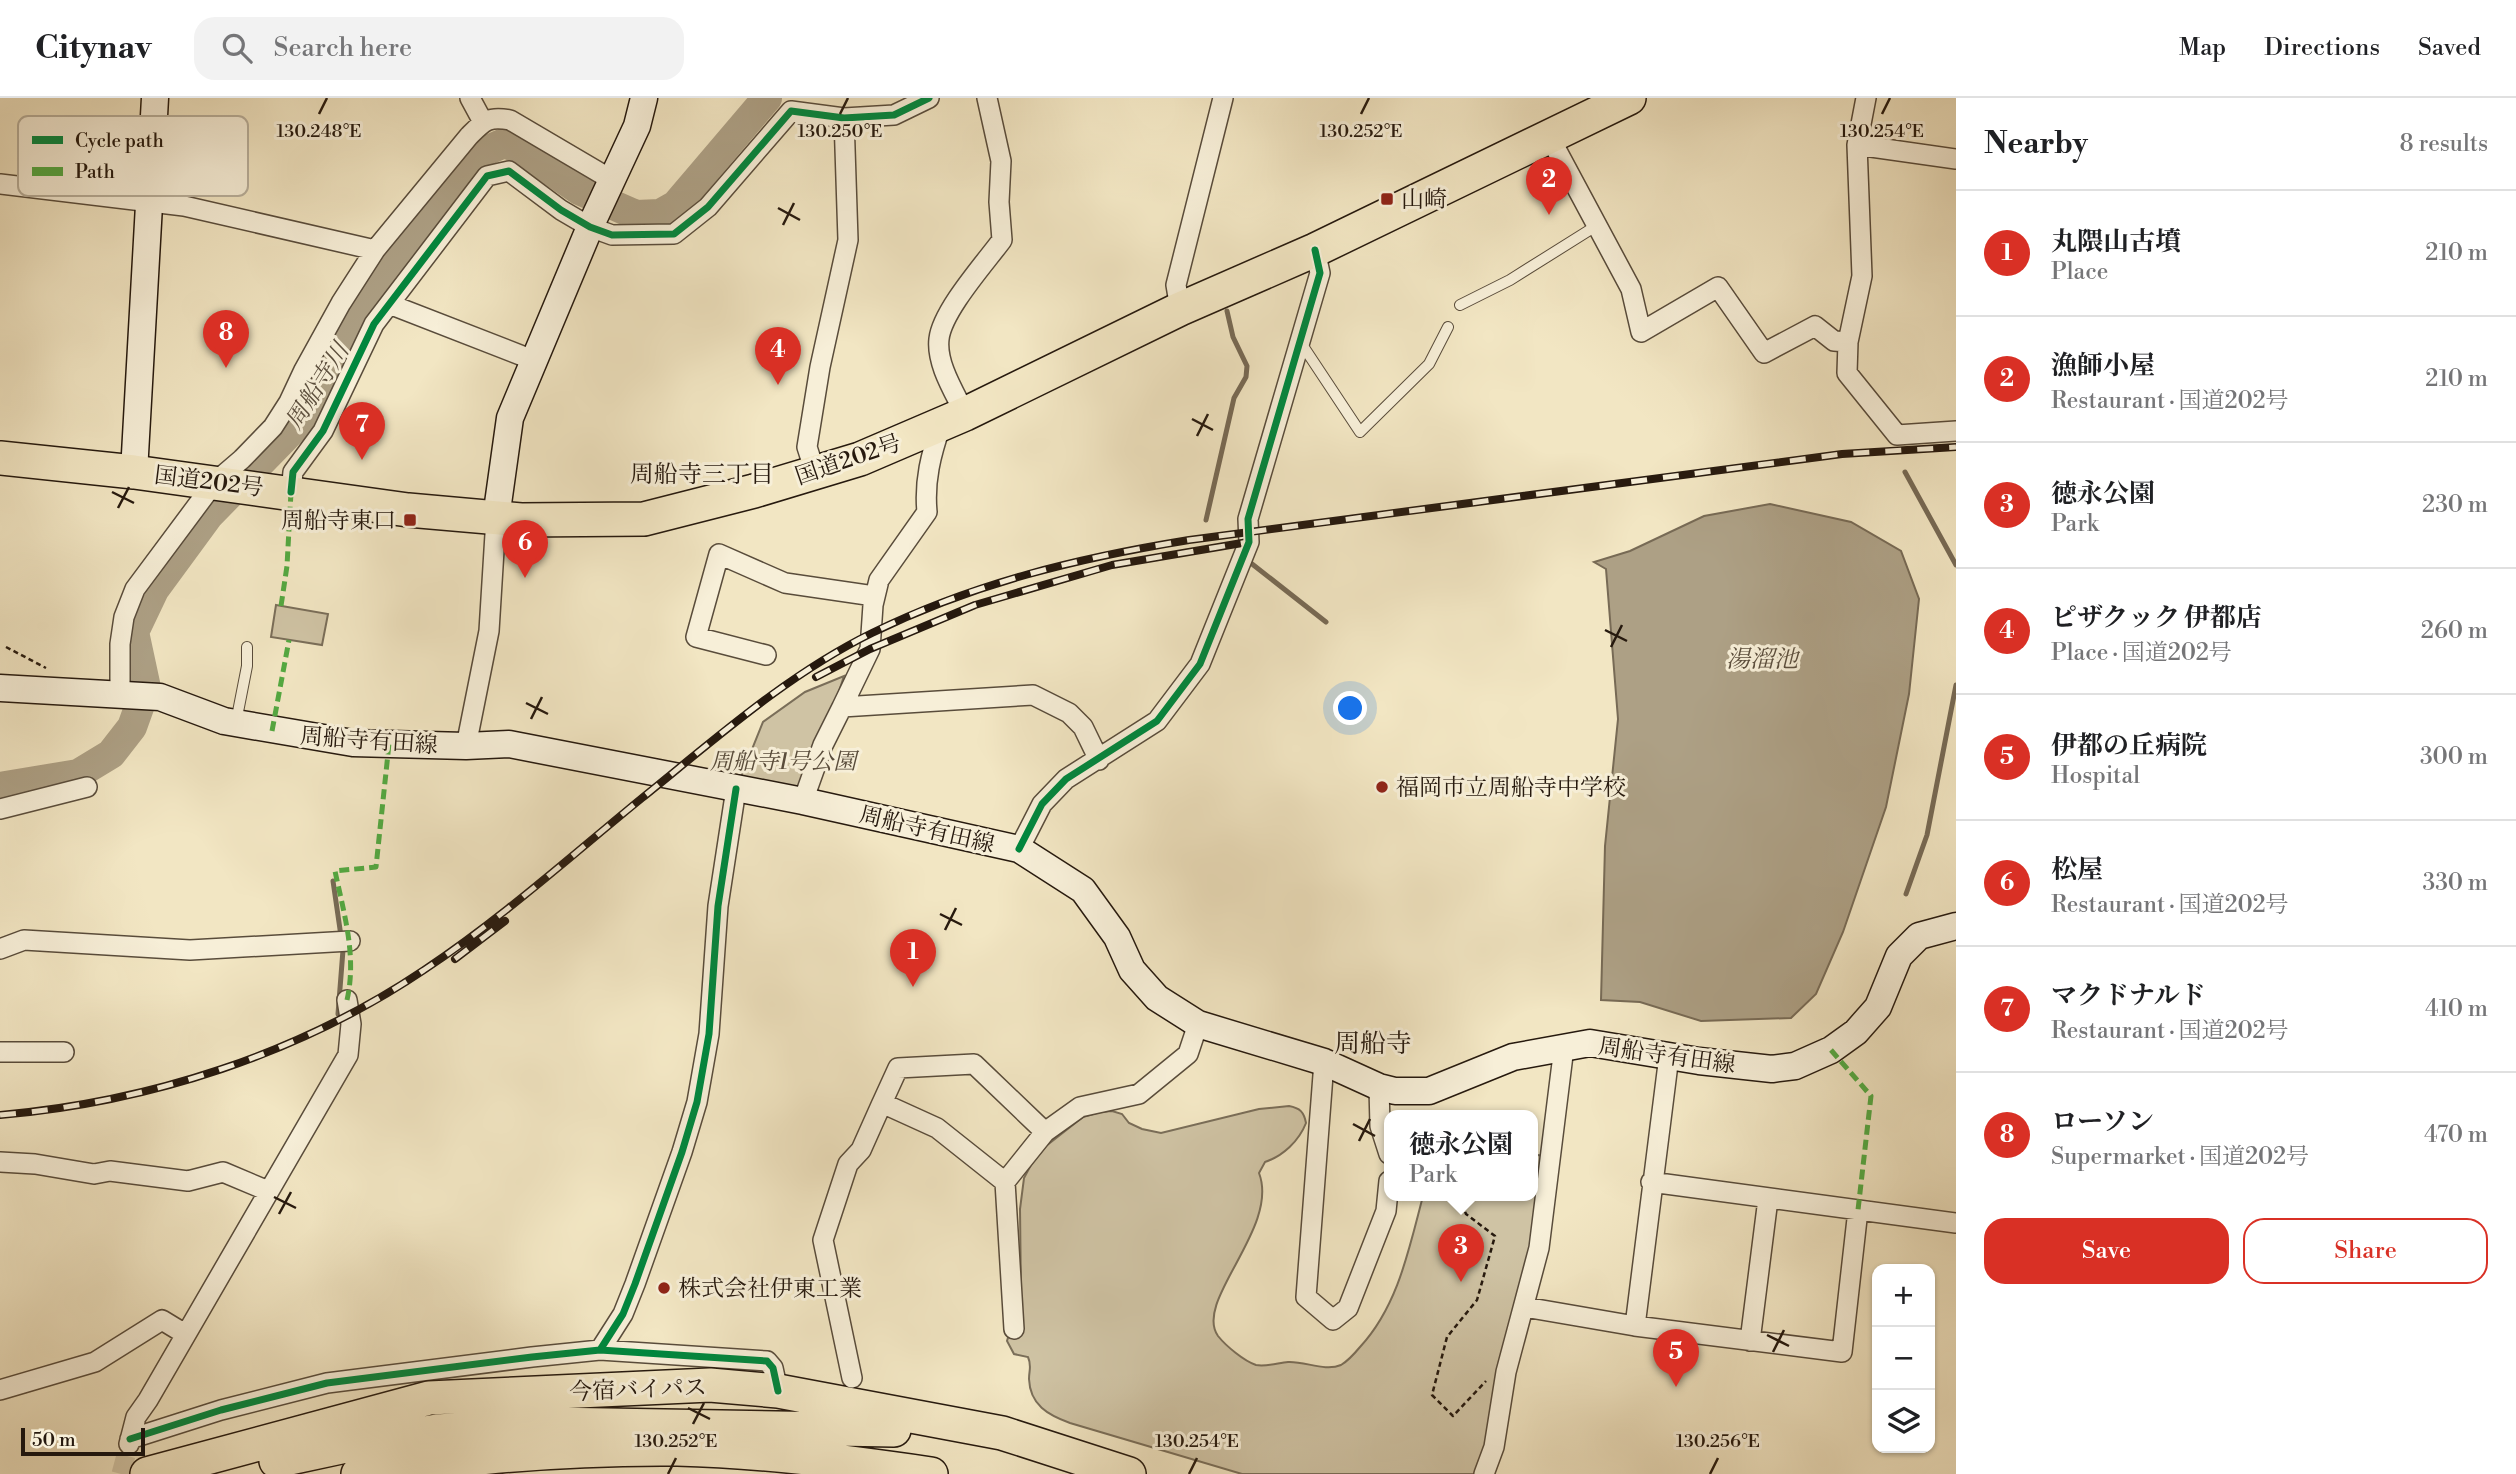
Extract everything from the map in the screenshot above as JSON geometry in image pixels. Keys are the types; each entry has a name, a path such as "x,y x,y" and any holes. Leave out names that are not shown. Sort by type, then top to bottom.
{"highway":[{"name":"国道202号","path":"0,458 134,472 408,510 521,520 644,519 754,491 859,459 953,419 1180,309 1315,250 1629,98"},
{"name":"今宿バイパス","path":"147,1474 429,1398 710,1385 778,1391 1002,1433 1129,1474"},
{"path":"223,1474 341,1447 438,1431 550,1424 891,1429 967,1442 1078,1474"},
{"path":"358,1474 426,1463 509,1455 678,1449 756,1453 931,1474"}],"main road":[{"path":"154,116 155,98"},
{"path":"496,518 510,418 590,227 637,126 644,98"},
{"path":"134,472 148,196"},
{"name":"周船寺有田線","path":"0,688 160,697 235,723 353,743 466,746 509,744 803,801 1019,849 1083,890 1118,937 1132,970 1157,998 1198,1024 1324,1062 1379,1087 1395,1091 1429,1091 1513,1057 1590,1044 1772,1069 1795,1066 1831,1050 1856,1032 1878,1007 1899,956 1919,936 1956,926"}],"street":[{"path":"470,98 483,122"},
{"path":"280,491 323,430 374,324 487,176 509,172 561,210 612,236 674,234 708,206 795,105 844,118 894,115 929,98"},
{"path":"803,801 823,745 870,649 874,596 879,580 927,512 925,490 930,458 953,419 938,339 947,314 1002,240 999,202 1001,161 986,98"},
{"path":"1180,309 1176,285 1223,98"},
{"path":"1866,98 1857,145 1862,276 1848,342 1847,373 1897,435 1956,431"},
{"path":"120,694 124,617 135,589 242,459 272,427 289,402 303,370 341,303 375,250 483,122 494,117 510,120 612,180"},
{"path":"815,472 807,447 820,367 848,240 844,118"},
{"path":"1549,136 1631,289 1641,332 1718,287 1764,354 1815,326 1834,341 1848,342"},
{"path":"1857,145 1956,159"},
{"path":"0,184 18,186"},
{"path":"104,196 184,206 375,250"},
{"path":"1019,849 1042,804 1066,779 1157,720 1200,664 1248,542 1248,519 1320,273 1315,250"},
{"path":"389,304 533,360"},
{"path":"466,746 489,631 496,518"},
{"path":"766,655 696,637 719,554 786,583 874,596"},
{"path":"842,706 1033,695 1069,713 1083,727 1099,760"},
{"path":"0,810 87,786"},
{"path":"600,1350 623,1314 635,1284 682,1152 696,1102 709,1034 718,906 736,789"},
{"path":"0,949 24,940 190,950 344,942"},
{"path":"347,1000 351,1024 348,1055 136,1417 129,1442 221,1410 327,1383 600,1350 767,1361 773,1368 778,1391"},
{"path":"1014,1329 1005,1182 1045,1132 1080,1107 1139,1094 1188,1054 1198,1024"},
{"path":"1484,1474 1494,1447 1506,1372 1539,1248 1564,1047"},
{"path":"0,1052 64,1052"},
{"path":"1635,1326 1651,1182 1669,1056"},
{"path":"1324,1062 1306,1297 1334,1320 1348,1308 1386,1210 1387,1201"},
{"path":"852,1378 823,1240 848,1164 861,1150 898,1068 974,1064 1045,1132"},
{"path":"1379,1087 1380,1126 1384,1138"},
{"path":"882,1103 937,1128 1005,1182"},
{"path":"0,1161 94,1174 110,1171 187,1181 223,1172 268,1191"},
{"path":"1651,1182 1956,1223"},
{"path":"1750,1341 1768,1199"},
{"path":"1525,1307 1635,1326 1842,1352 1858,1210"},
{"path":"0,1390 95,1362 162,1320 185,1334"}],"lane":[{"path":"1460,305 1510,280 1596,226"},
{"path":"1299,340 1360,432 1429,364 1448,327"},
{"path":"235,723 247,666 247,647"}],"path":[{"path":"6,647 51,670"},
{"path":"1461,1201 1466,1214 1495,1236 1477,1300 1447,1337 1432,1395 1453,1416 1488,1380"}],"green space":[{"path":"276,605 328,614 322,645 271,637"},
{"name":"周船寺1号公園","path":"844,676 803,801 736,789 763,722 805,692"},
{"path":"1289,1106 1296,1108 1301,1111 1306,1123 1295,1142 1278,1156 1265,1162 1259,1173 1262,1194 1258,1217 1217,1304 1213,1321 1221,1340 1241,1357 1256,1365 1295,1362 1335,1367 1344,1363 1356,1352 1384,1314 1407,1256 1422,1201 1538,1201 1538,1155 1543,1156 1534,1238 1479,1474 1242,1474 1070,1423 1042,1408 1033,1396 1028,1357 1014,1354 1007,1341 1021,1295 1020,1209 1024,1178 1032,1163 1046,1146 1083,1117 1100,1112 1122,1114 1129,1123 1161,1133 1259,1109"}],"water":[{"name":"湯溜池","path":"1770,504 1851,522 1901,551 1919,599 1909,694 1886,807 1843,932 1816,994 1791,1018 1701,1021 1640,1002 1601,1000 1605,846 1618,719 1606,569 1594,562 1630,551 1704,516"}],"waterway":[{"name":"周船寺川","path":"0,787 78,774 111,754 132,727 146,688 134,632 154,590 209,515 298,424 372,295 479,154 504,143 520,149 579,190 636,215 660,214 676,205 767,98"},
{"path":"1206,520 1234,398 1246,377 1247,366 1233,337 1227,311"},
{"path":"1905,472 1956,565"},
{"path":"1247,560 1326,622"},
{"path":"1906,894 1927,835 1956,685"},
{"path":"333,881 343,950 338,1014"}],"tunnel":[{"path":"121,1474 129,1444"}],"railway":[{"path":"0,1115 112,1099 167,1086 274,1049 376,1000 481,930 724,731 781,688 841,649 872,633 910,615 988,586 1067,564 1189,540 1842,454 1956,447"},
{"path":"816,677 870,649 975,605 1112,565 1248,542"},
{"path":"455,959 505,921"}],"marked path":[{"path":"281,606 287,566 291,492"},
{"path":"272,731 289,640"},
{"path":"347,1000 350,951 335,871 376,867 389,744"},
{"path":"1831,1050 1871,1096 1858,1210"}],"cycle path":[{"path":"291,492 293,472 323,431 374,324 487,176 509,171 561,210 590,227 612,235 674,234 708,207 791,111 844,118 894,115 929,98"},
{"path":"1019,849 1042,804 1066,779 1157,721 1200,664 1249,542 1248,519 1320,273 1315,250"},
{"path":"600,1350 623,1314 635,1284 697,1102 709,1034 718,906 736,789"},
{"path":"130,1439 221,1410 327,1383 600,1350 767,1361 773,1368 778,1391"}],"place":[{"name":"山崎","path":"1387,199"},
{"name":"漁師小屋","path":"1549,215"},
{"name":"ローソン","path":"226,368"},
{"name":"ピザクック 伊都店","path":"778,385"},
{"name":"マクドナルド","path":"362,460"},
{"name":"周船寺東口","path":"410,520"},
{"name":"松屋","path":"525,578"},
{"name":"福岡市立周船寺中学校","path":"1382,787"},
{"name":"丸隈山古墳","path":"913,987"},
{"name":"徳永公園","path":"1461,1282"},
{"name":"株式会社伊東工業","path":"664,1288"},
{"name":"伊都の丘病院","path":"1676,1387"}],"district":[{"name":"周船寺三丁目","path":"702,474"},
{"name":"周船寺","path":"1373,1043"}]}
